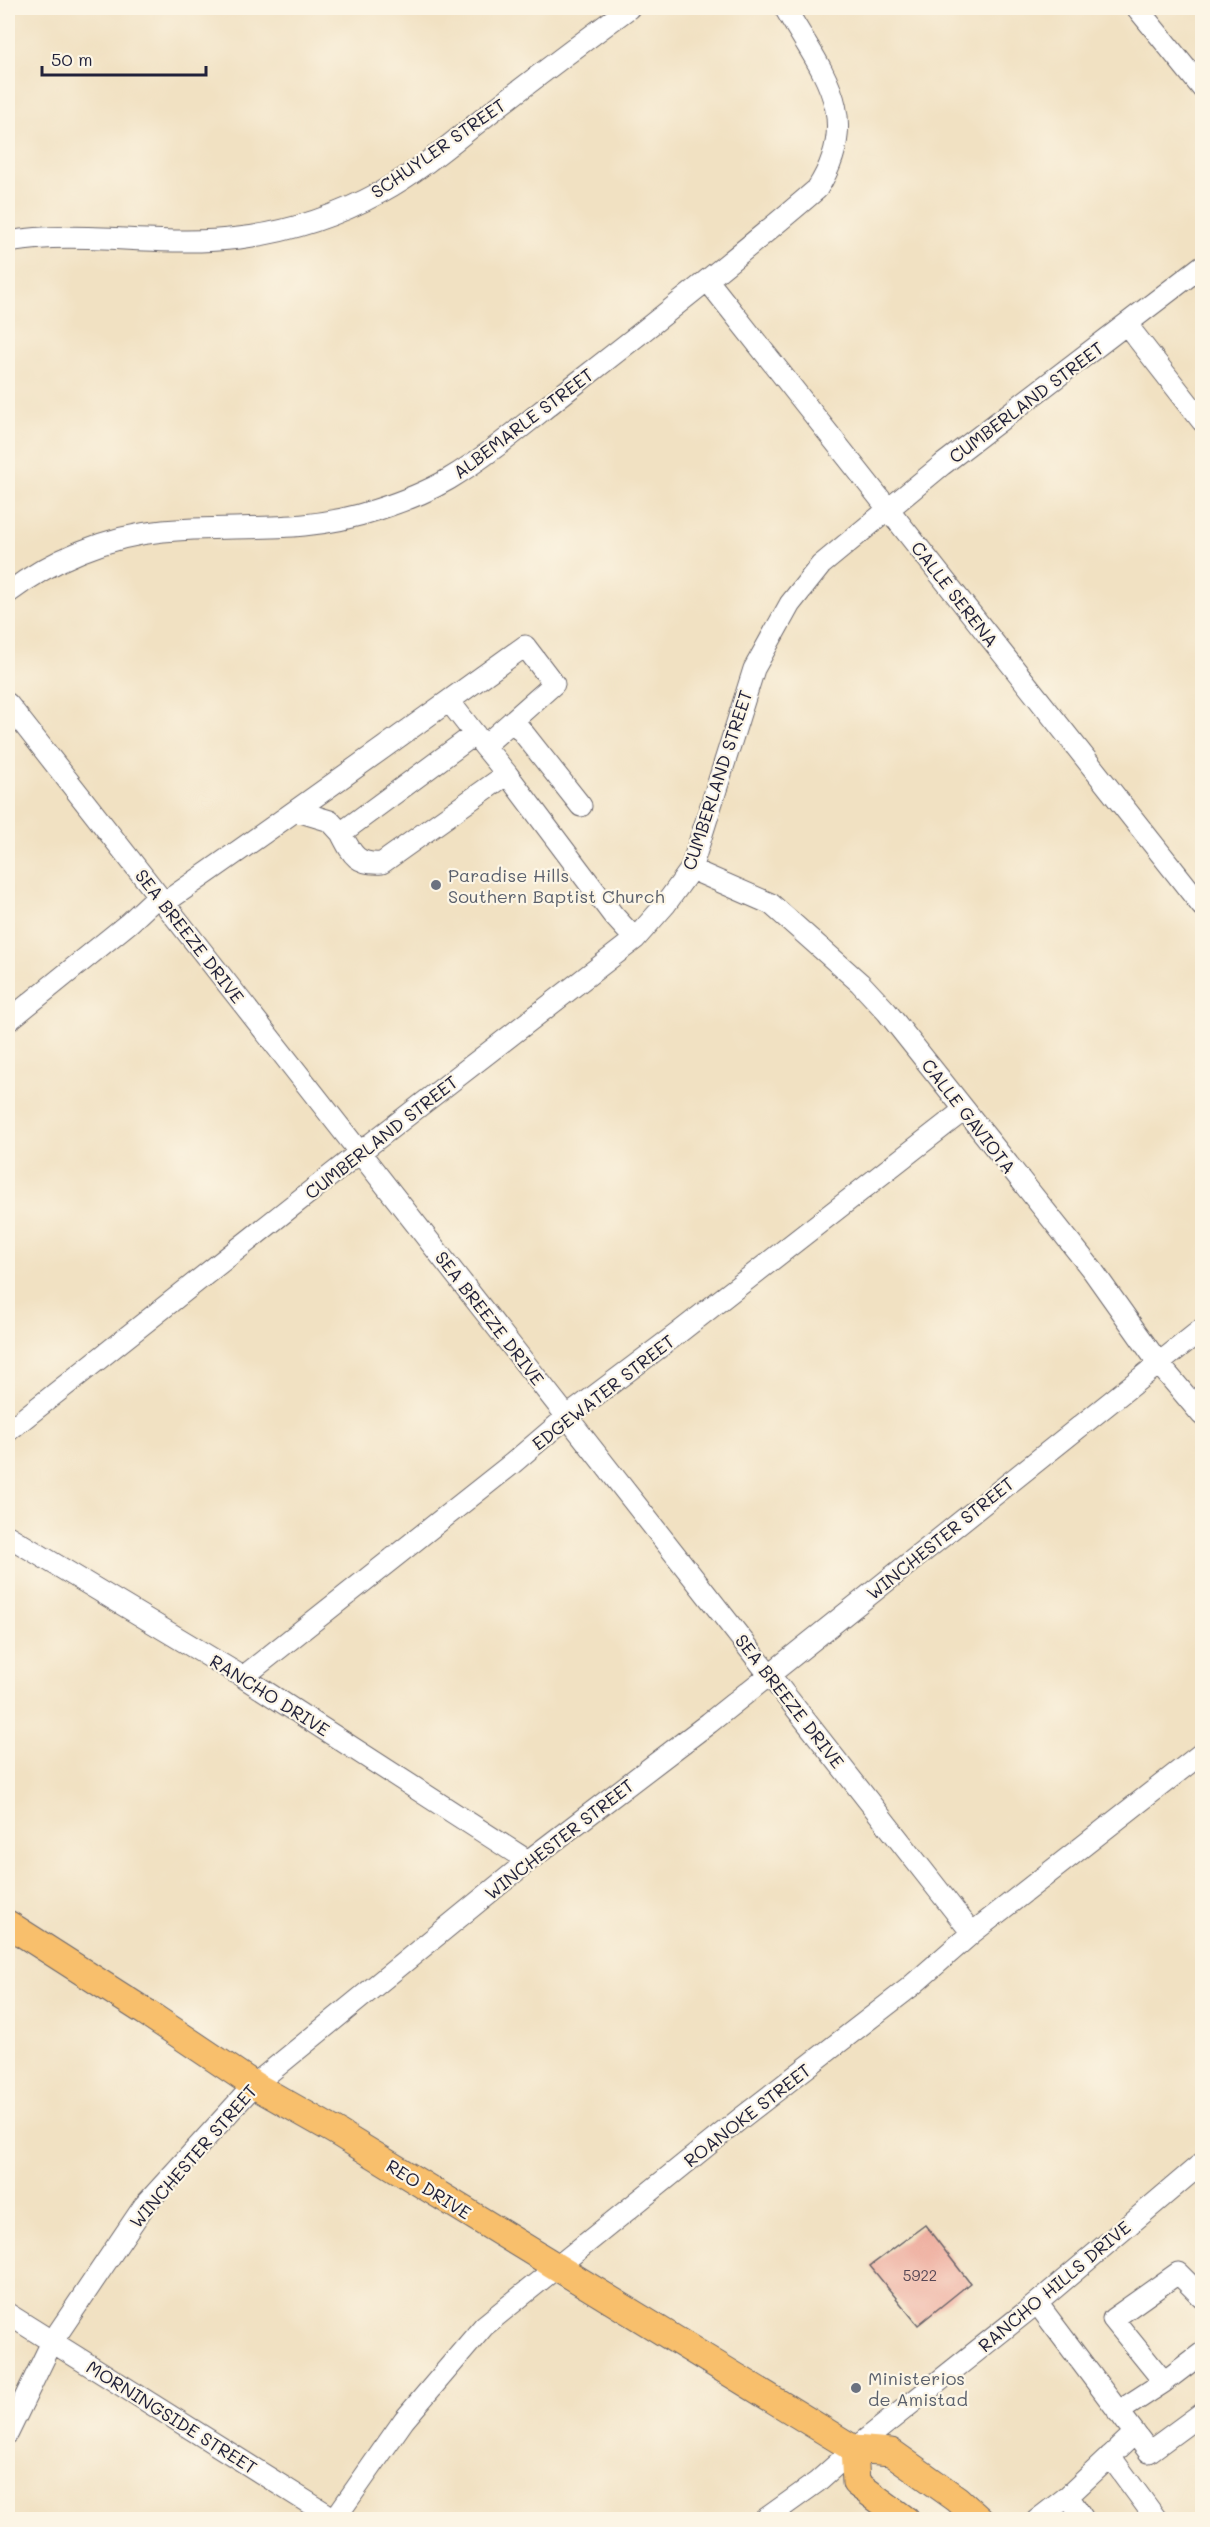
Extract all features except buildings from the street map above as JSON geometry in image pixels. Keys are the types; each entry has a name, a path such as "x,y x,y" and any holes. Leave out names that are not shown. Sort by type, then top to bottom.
{"main road":[{"name":"REO DRIVE","path":"8,1924 254,2085 334,2131 854,2449 891,2452 957,2499 980,2520"},
{"path":"854,2449 856,2483 906,2520"}],"street":[{"name":"SCHUYLER STREET","path":"8,242 69,236 182,242 238,238 286,230 325,218 382,192 629,8"},
{"name":"ALBEMARLE STREET","path":"8,593 34,576 75,555 120,539 164,531 292,528 358,516 401,501 458,473 708,281 818,189 826,176 836,146 838,112 834,94 785,8"},
{"path":"1137,8 1203,88"},
{"name":"CUMBERLAND STREET","path":"8,1431 635,939 665,905 691,869 754,669 790,604 821,565 888,508 1203,266"},
{"name":"CALLE SERENA","path":"708,281 1203,906"},
{"path":"1127,325 1203,421"},
{"path":"8,1021 161,899 297,811 525,646 554,684 513,720 479,740 341,833"},
{"path":"449,701 613,915 635,939"},
{"name":"SEA BREEZE DRIVE","path":"8,704 972,1933"},
{"path":"513,720 581,806"},
{"path":"297,811 330,821 341,833 353,855 367,865 382,864 507,774"},
{"name":"CALLE GAVIOTA","path":"691,869 771,904 860,983 887,1012 1093,1271 1159,1364 1203,1415"},
{"name":"EDGEWATER STREET","path":"243,1677 513,1463 568,1416 964,1110"},
{"name":"WINCHESTER STREET","path":"8,2433 52,2342 144,2206 254,2085 528,1861 615,1797 1203,1329"},
{"name":"RANCHO DRIVE","path":"8,1536 243,1677 528,1861"},
{"name":"ROANOKE STREET","path":"335,2519 404,2420 484,2326 740,2119 909,1988 972,1933 1203,1753"},
{"name":"RANCHO HILLS DRIVE","path":"770,2518 1199,2172"},
{"path":"1164,2382 1113,2319 1178,2273 1203,2297"},
{"path":"1037,2303 1149,2452 1203,2413"},
{"name":"MORNINGSIDE STREET","path":"8,2314 335,2519"},
{"path":"1119,2412 1203,2353"},
{"path":"1036,2520 1068,2496 1135,2433"},
{"path":"1110,2456 1157,2520"},
{"path":"1068,2496 1084,2520"}],"place":[{"name":"Paradise Hills Southern Baptist Church","path":"436,885"},
{"name":"Ministerios de Amistad","path":"856,2388"}]}
